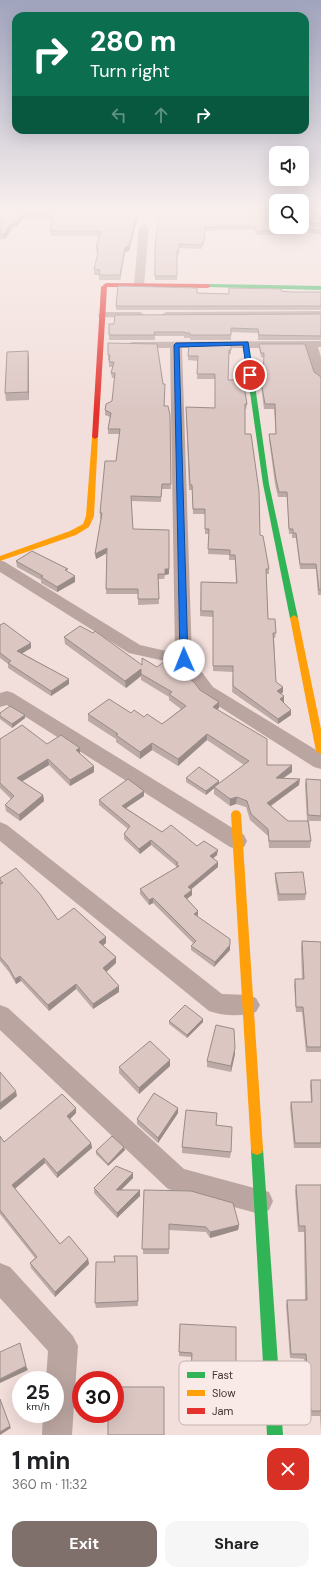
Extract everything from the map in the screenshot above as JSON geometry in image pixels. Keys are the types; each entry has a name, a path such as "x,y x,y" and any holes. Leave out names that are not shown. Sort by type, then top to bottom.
{"street":[{"path":"139,285 140,278"},
{"path":"0,559 73,533 86,525 90,516 100,344 106,285 321,288"},
{"path":"103,315 321,314"},
{"path":"246,343 266,484 321,751"},
{"path":"100,344 316,344 321,376"},
{"path":"176,345 184,660 207,691 321,762"},
{"path":"0,566 135,649 184,660"},
{"path":"0,701 7,696 237,841"},
{"path":"236,814 270,1361"},
{"path":"0,830 217,1004 248,1005"},
{"path":"0,1015 177,1180 260,1201"},
{"path":"0,1277 63,1346 57,1435"},
{"path":"274,1425 275,1435"}],"building":[{"path":"118,286 197,288 197,293 229,294 229,288 281,289 281,291 291,292 321,291 321,306 116,306"},
{"path":"321,314 321,336 259,335 258,329 231,328 231,335 190,335 190,333 185,332 154,332 155,335 109,335 109,324 114,324 115,315"},
{"path":"108,343 157,344 163,384 165,384 164,406 168,406 170,415 171,484 162,484 161,497 131,496 133,529 169,530 169,569 165,569 165,574 158,574 159,599 138,599 138,589 106,589 107,548 95,554 102,513 100,513 105,461 116,461 120,429 108,429 111,413 105,410 106,404 112,401 115,373 111,373 114,362 109,362 110,355 108,355"},
{"path":"189,344 231,344 231,350 229,350 228,380 243,380 247,404 245,404 245,434 251,434 259,491 260,535 263,536 269,569 266,569 268,619 275,619 276,633 273,633 276,682 283,687 277,691 284,696 280,699 291,710 278,719 233,686 233,666 213,666 213,611 201,611 201,582 237,583 235,555 230,555 230,550 208,549 209,529 205,529 205,509 193,509 192,485 190,485 186,407 215,408 215,374 197,374 198,356 188,356"},
{"path":"259,344 305,344 314,372 321,377 321,590 319,590 316,564 300,564 296,533 293,533 293,529 289,529 287,492 279,492 269,434 276,434 275,404 265,404 261,381 263,381 264,353 261,353"},
{"path":"28,351 28,392 5,393 7,352"},
{"path":"32,551 68,569 65,570 75,576 57,587 41,577 43,576 16,561"},
{"path":"4,623 31,643 17,651 69,679 51,691 8,663 11,661 0,653 0,625"},
{"path":"80,626 93,633 95,631 142,665 142,658 157,667 165,661 194,682 200,690 219,702 213,707 267,739 267,765 292,765 276,778 300,779 267,803 288,821 308,821 311,841 269,841 268,829 251,814 247,801 237,797 230,799 214,787 249,761 207,734 178,759 152,743 140,752 116,735 118,734 88,714 109,699 131,713 134,710 144,717 147,714 162,724 186,706 169,694 172,692 141,674 141,669 125,681 64,637"},
{"path":"10,706 25,715 12,724 0,716 0,713"},
{"path":"22,725 47,744 61,735 80,748 76,750 94,766 70,780 48,759 17,778 43,795 19,815 5,805 14,796 0,783 0,739"},
{"path":"199,767 219,781 206,791 186,778"},
{"path":"128,779 144,791 122,806 162,832 171,825 197,846 204,841 218,850 210,856 218,862 188,887 192,890 184,896 198,911 194,914 230,939 230,945 215,962 191,946 196,941 153,898 149,900 140,889 179,866 176,864 178,863 151,840 139,849 124,834 130,826 99,800"},
{"path":"306,779 321,780 321,816 308,815"},
{"path":"16,868 40,894 58,920 74,908 106,937 99,942 116,957 103,968 119,986 93,1004 76,984 48,1005 20,976 15,979 8,966 0,957 0,884 3,883 0,878"},
{"path":"303,872 306,894 279,894 275,873"},
{"path":"302,941 321,942 321,1047 307,1047 303,1007 296,1007 295,979 304,979"},
{"path":"185,1005 203,1019 187,1035 169,1021"},
{"path":"216,1025 234,1029 235,1048 231,1066 207,1061"},
{"path":"150,1041 170,1060 139,1088 119,1067"},
{"path":"0,1072 16,1091 0,1103"},
{"path":"311,1080 321,1080 321,1143 295,1143 291,1102 312,1102"},
{"path":"154,1093 178,1108 158,1138 137,1119"},
{"path":"62,1094 76,1108 67,1116 91,1143 57,1173 44,1158 12,1185 60,1244 69,1236 88,1259 55,1292 30,1263 37,1257 0,1210 0,1136 4,1142"},
{"path":"186,1110 217,1113 216,1125 232,1127 231,1152 182,1147"},
{"path":"112,1136 124,1147 108,1164 96,1151"},
{"path":"116,1166 133,1173 116,1190 140,1190 117,1213 94,1188"},
{"path":"296,1185 321,1185 321,1411 311,1411 311,1361 307,1361 306,1354 291,1354 287,1300 307,1300 305,1226 299,1226"},
{"path":"144,1190 191,1191 233,1203 239,1225 210,1232 206,1227 169,1224 169,1249 142,1249"},
{"path":"114,1256 137,1256 138,1301 95,1303 96,1262 115,1262"},
{"path":"180,1324 236,1327 236,1361 192,1361 192,1353 179,1352"},
{"path":"20,1343 26,1366 16,1371 12,1371 12,1373 0,1379 0,1352"},
{"path":"124,1387 164,1387 164,1435 108,1435 108,1423 124,1423"},
{"path":"0,1399 10,1426 0,1432"}],"traffic: fast":[{"path":"208,286 321,288"},
{"path":"246,343 266,484 294,618"},
{"path":"257,1149 270,1361"},
{"path":"274,1425 275,1435"}],"traffic: slow":[{"path":"0,559 73,533 86,525 90,516 95,437"},
{"path":"294,618 321,751"},
{"path":"236,814 257,1149"}],"traffic: jam":[{"path":"95,437 104,287 106,285 208,286"}],"route":[{"path":"184,660 176,345 246,343 250,375"}]}
